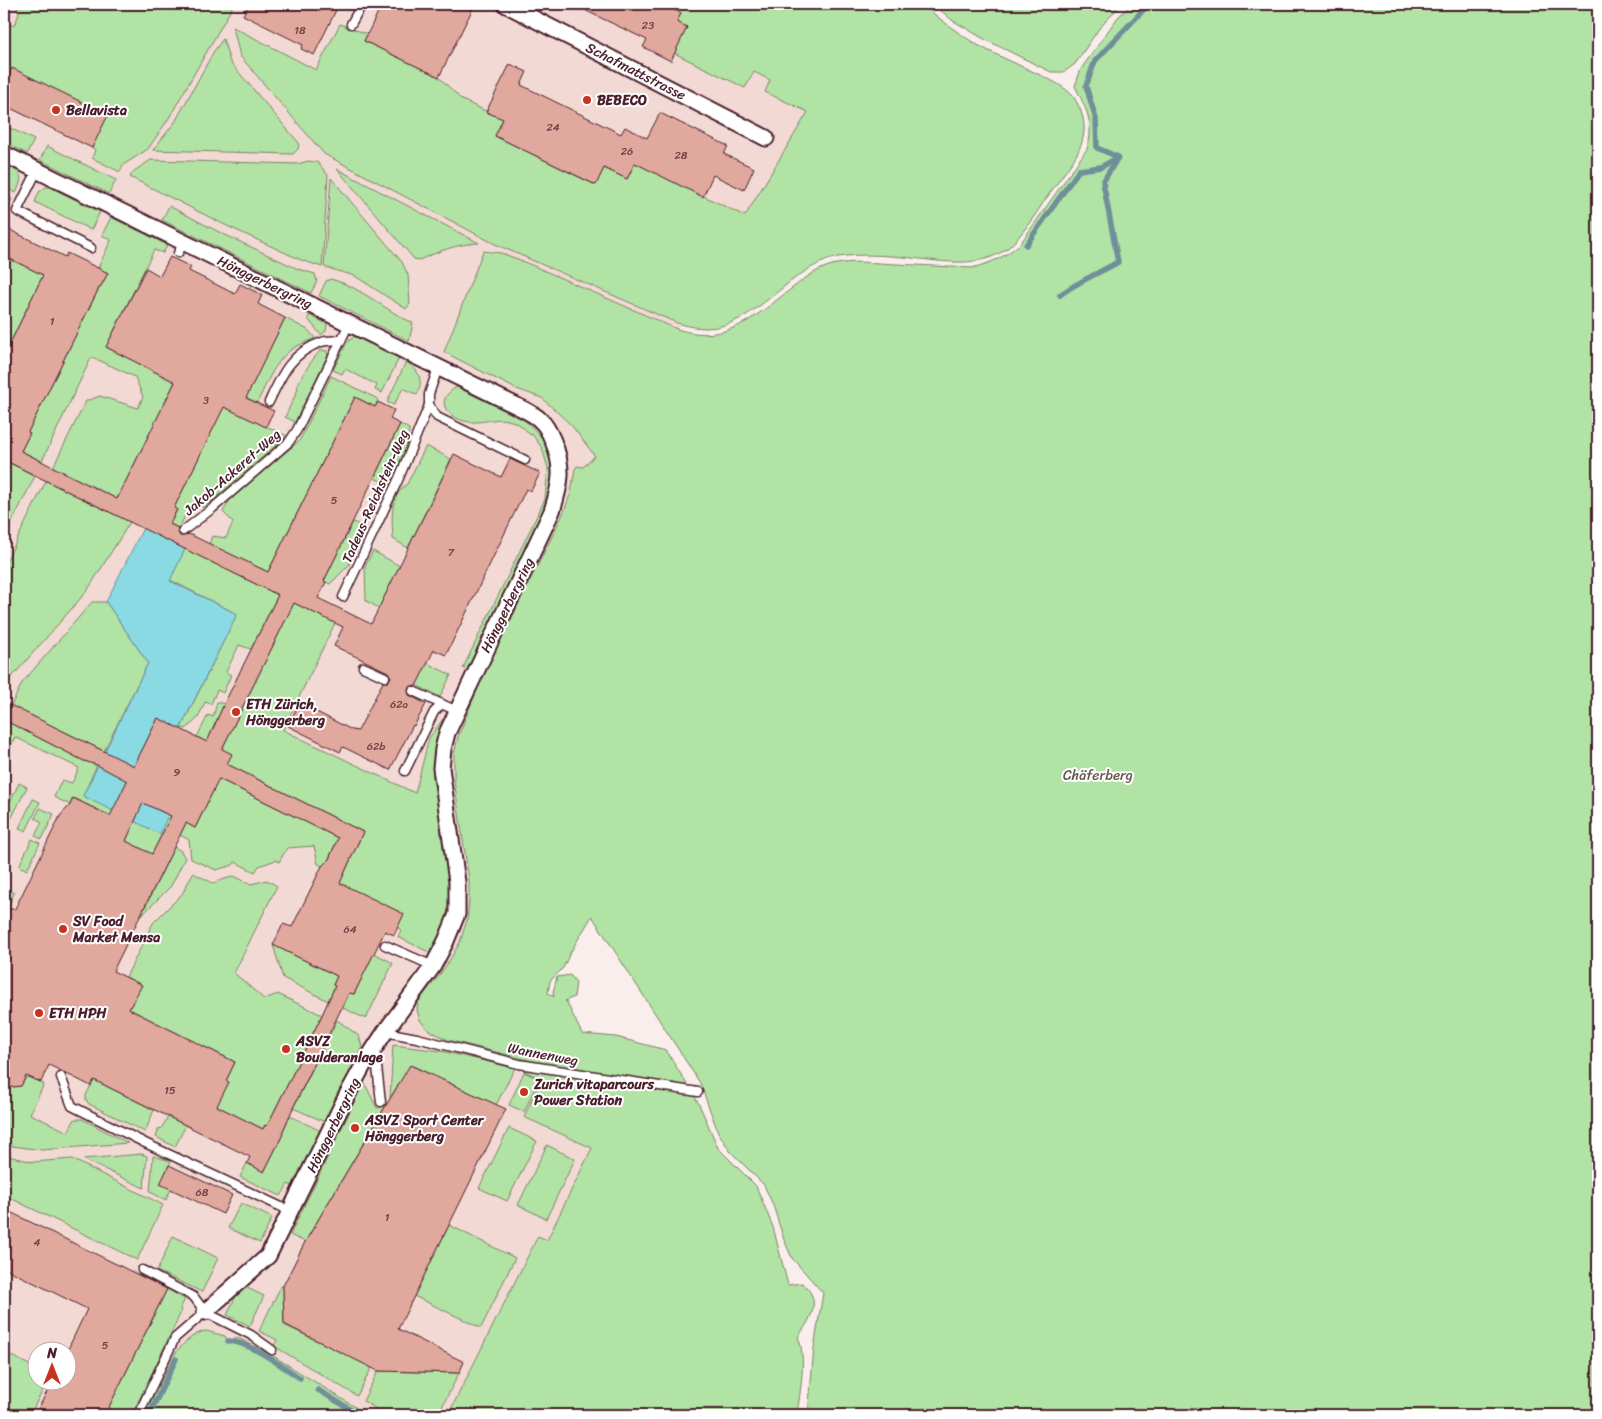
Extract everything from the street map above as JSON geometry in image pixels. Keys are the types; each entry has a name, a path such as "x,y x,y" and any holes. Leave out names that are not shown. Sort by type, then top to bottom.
{"street":[{"name":"Schafmattstrasse","path":"506,4 766,138"},
{"name":"Hönggerbergring","path":"4,154 181,248 349,324 525,410 541,421 550,434 559,456 561,475 552,511 471,678 442,749 441,768 457,882 457,914 446,942 433,966 375,1047 348,1093 268,1256 205,1312"}],"lane":[{"path":"351,24 362,4"},
{"path":"37,171 17,212 91,248"},
{"name":"Jakob-Ackeret-Weg","path":"183,531 213,508 289,442 297,430 349,324"},
{"path":"269,402 283,372 293,359 322,342 341,340"},
{"name":"Tadeus-Reichstein-Weg","path":"343,597 399,478 429,405 429,394 438,368"},
{"path":"429,405 437,417 526,460"},
{"path":"364,666 385,677"},
{"path":"413,691 457,711"},
{"path":"405,771 434,712 442,704"},
{"path":"385,945 433,966"},
{"name":"Wannenweg","path":"385,1032 417,1038 519,1064 698,1092"},
{"path":"375,1047 381,1102"},
{"path":"61,1077 72,1106 145,1144 290,1212"},
{"path":"142,1270 194,1297 205,1312 251,1335 272,1350"},
{"path":"138,1415 175,1338 205,1312"}],"shaded area":[{"name":"ETH Zürich, Hönggerberg","path":"4,4 717,4 808,112 677,329 501,253 514,388 542,398 572,426 595,456 583,467 573,481 563,514 527,587 454,754 454,780 469,879 467,921 460,942 440,974 418,1002 417,1010 448,1040 528,1060 541,1079 524,1117 592,1148 513,1310 530,1415 4,1415"}],"green space":[{"path":"16,4 234,4 169,118 148,149 123,165 120,172 92,158 95,150 12,69 4,86 4,21 14,26 19,14"},
{"path":"661,4 922,4 951,28 975,43 1052,81 1069,92 1076,101 1083,117 1084,131 1081,145 1070,165 1023,232 1009,247 997,254 971,262 878,255 838,257 820,263 804,272 741,318 725,325 707,328 696,327 677,323 497,245 324,154 240,56 233,27 316,70 340,24 367,34 364,41 439,77 462,100 503,119 495,136 595,185 604,168 627,179 635,163 745,216 808,112 765,92 770,80 754,72 745,88 664,48 682,38 687,27 677,22 681,13"},
{"path":"933,4 1121,4 1098,30 1075,64 1064,72 1051,72 984,39 952,20"},
{"name":"Chäferberg","path":"1132,4 1598,4 1598,1415 808,1415 814,1348 823,1293 792,1258 764,1185 730,1151 718,1132 700,1083 592,916 563,968 550,981 548,993 554,997 553,992 557,977 570,975 576,982 574,997 565,1001 582,1034 616,1037 666,1050 699,1104 718,1148 756,1186 773,1227 788,1285 802,1283 812,1296 813,1310 811,1316 798,1337 801,1345 802,1364 797,1414 546,1415 544,1411 530,1415 448,1415 538,1236 547,1240 592,1148 524,1117 541,1079 524,1071 528,1060 448,1040 427,1029 420,1020 417,1010 418,1002 440,974 460,942 467,920 469,880 454,780 454,754 458,737 480,682 563,514 571,492 575,469 577,466 583,467 595,456 572,426 542,398 514,388 444,352 483,251 501,253 520,260 677,329 695,333 712,333 727,330 741,324 768,307 808,276 832,265 864,262 972,268 992,262 1009,253 1020,244 1087,149 1090,124 1086,109 1075,86 1081,69 1118,17"},
{"path":"223,39 230,62 299,143 298,149 293,154 153,150 175,122 214,51"},
{"path":"4,125 34,140 27,154 4,142"},
{"path":"47,146 116,180 109,194 40,160"},
{"path":"151,160 298,164 308,161 317,162 328,175 322,267 301,260 225,225 130,177 134,171"},
{"path":"4,164 20,175 21,178 16,193 4,187"},
{"path":"337,169 479,243 455,246 419,260 414,259"},
{"path":"331,178 402,262 408,275 410,304 406,309 355,276 324,267"},
{"path":"46,187 50,187 100,212 91,230 35,202 39,192"},
{"path":"4,195 12,199 4,217"},
{"path":"169,206 298,269 315,274 317,281 311,293 162,220"},
{"path":"111,217 167,245 163,253 154,250 106,347 175,382 117,499 53,467 86,401 100,396 138,408 143,397 135,377 91,358 42,461 21,451 30,433 28,432 108,273 98,268 111,240 102,235"},
{"path":"4,256 43,275 4,356"},
{"path":"331,279 363,293 413,323 409,341 319,296 326,281"},
{"path":"309,315 327,324 326,331 321,335 308,319"},
{"path":"285,318 308,330 315,338 297,346 283,357 273,371 257,403 246,397"},
{"path":"355,336 399,358 382,393 375,390 377,385 345,369 342,374 333,370 347,342"},
{"path":"321,350 327,351 328,355 295,422 285,417 302,376"},
{"path":"406,362 414,368 419,376 419,390 417,395 403,388 394,405 387,402"},
{"path":"331,376 378,399 375,407 355,397 268,572 209,544 212,536 226,538 233,522 223,512 229,501 300,440"},
{"path":"457,387 529,424 548,448 552,460 553,474 539,521 467,670 463,668 545,499 548,468 542,448 532,434 530,435 517,424 503,419 469,422 451,415 447,411 444,401 450,392"},
{"path":"224,406 287,436 205,507 190,506 179,528 150,515 172,521 177,510 174,508"},
{"path":"400,424 409,429 408,445 391,479 383,482 374,478"},
{"path":"426,446 451,459 408,548 393,539 394,502 401,489 407,484"},
{"path":"4,460 35,476 4,538"},
{"path":"46,481 130,522 87,591 12,677 4,673 4,566"},
{"path":"353,522 358,524 360,542 349,565 330,584 324,581"},
{"path":"185,549 278,595 251,649 239,645 226,672 231,675 223,693 217,690 211,704 205,702 198,718 186,729 181,728 237,614 170,580"},
{"path":"373,551 400,566 379,608 366,601 365,566"},
{"path":"92,602 106,602 148,663 104,751 11,706 22,683"},
{"path":"294,603 335,623 283,730 415,793 429,738 443,719 435,747 433,777 446,849 449,888 445,922 431,953 398,937 401,930 340,883 363,832 227,764 222,749"},
{"path":"427,663 451,675 440,697 416,685"},
{"path":"217,702 224,704 207,742 197,737 208,715 213,717"},
{"path":"6,721 84,761 97,765 83,796 160,833 168,815 171,816 152,854 126,841 132,826 73,798 70,805 54,797 62,780 72,783 79,768 15,737 4,759 4,726"},
{"path":"219,779 338,838 326,865 318,864 314,846 287,848 279,862 276,860 259,866 255,872 235,862 233,865 216,870 191,859 189,840 180,835 186,823 195,828"},
{"path":"19,783 27,787 9,823 4,821 4,815"},
{"path":"33,799 40,802 26,831 19,828"},
{"path":"40,808 54,814 42,839 35,836 42,822 35,818"},
{"path":"32,839 40,843 27,870 19,866"},
{"path":"174,847 181,851 185,858 171,886 141,916"},
{"path":"193,873 213,883 234,876 251,884 267,880 277,886 234,973 264,999 278,994 322,1015 267,1126 265,1125 263,1129 212,1104 229,1082 226,1081 235,1062 129,1009 141,985 126,977 153,923 182,894"},
{"path":"4,887 14,893 10,906 4,906"},
{"path":"273,945 337,976 333,985 335,986 328,1001 283,978"},
{"path":"374,953 393,963 366,1019 343,1008 349,993 354,994"},
{"path":"337,1020 359,1036 362,1047 325,1122 293,1108"},
{"path":"393,1045 441,1051 515,1068 496,1105 411,1065 390,1098"},
{"name":"Zurich vitaparcours Power Station","path":"524,1072 539,1079 524,1112 509,1105"},
{"path":"27,1076 44,1084 30,1114 68,1132 75,1119 82,1119 128,1143 42,1150 12,1146 4,1143 4,1088 21,1086"},
{"path":"94,1080 154,1110 145,1132 89,1104 86,1100 86,1095"},
{"path":"364,1082 377,1108 386,1105 305,1242 290,1235"},
{"path":"290,1116 321,1131 294,1187 288,1184 281,1196 240,1177 247,1163 264,1172"},
{"path":"168,1117 186,1125 175,1147 156,1137 159,1128 161,1129"},
{"path":"509,1128 537,1141 507,1201 479,1188"},
{"path":"547,1145 575,1159 546,1219 518,1205"},
{"path":"142,1154 147,1156 144,1188 83,1159"},
{"path":"4,1155 33,1162 72,1159 163,1205 137,1260 4,1195"},
{"path":"153,1156 171,1161 161,1183 171,1189 166,1200 150,1192"},
{"path":"241,1203 272,1218 260,1243 228,1228"},
{"path":"449,1225 515,1258 481,1328 414,1296"},
{"path":"173,1236 218,1258 202,1292 157,1271"},
{"path":"241,1285 264,1296 250,1326 227,1315"},
{"path":"281,1286 283,1286 284,1325 372,1367 357,1396 274,1346 277,1340 259,1331"},
{"path":"167,1289 185,1299 180,1309 182,1310 132,1415 105,1415"},
{"path":"206,1331 225,1336 228,1341 238,1338 270,1354 368,1415 144,1415 176,1352 193,1336"},
{"path":"4,1352 28,1364 28,1392 42,1392 30,1415 4,1415"},
{"path":"378,1371 459,1373 438,1415 387,1415 363,1401"}],"water":[{"path":"143,528 185,549 170,581 237,614 180,729 158,718 122,792 168,815 160,834 83,796 148,663 106,602"}],"building":[{"path":"249,4 339,4 314,55 301,49 303,45 243,15"},
{"path":"382,4 475,4 439,77 364,41"},
{"path":"572,4 661,4 681,13 677,22 687,27 671,61 643,47 647,40"},
{"path":"510,64 527,72 521,85 621,134 625,127 647,138 660,113 728,146 724,154 754,168 744,190 713,175 703,197 635,163 627,179 604,168 596,185 495,136 503,119 486,112"},
{"name":"Bellavista","path":"12,68 108,115 92,148 4,105 4,86"},
{"path":"4,227 65,257 67,253 108,273 28,432 30,433 21,451 117,499 175,382 106,347 146,268 160,276 170,257 191,267 189,271 235,294 240,284 262,295 258,304 285,318 246,398 274,411 266,427 224,407 174,508 177,509 170,524 178,528 180,536 189,534 268,572 355,397 375,407 378,402 394,410 390,419 400,424 324,581 326,582 318,598 371,624 454,454 501,477 510,459 540,473 531,491 526,489 446,655 434,650 416,686 408,688 409,695 426,704 390,770 343,747 340,752 288,726 299,703 352,730 358,731 383,682 388,682 391,677 388,672 334,646 343,627 294,603 222,749 232,754 227,764 363,832 340,883 404,914 394,935 385,931 354,994 349,993 264,1172 247,1163 250,1157 94,1080 91,1086 49,1065 41,1082 26,1076 21,1086 4,1088 4,909 15,909 60,816 70,805 73,798 110,816 127,781 4,720 4,702 134,766 158,718 207,742 278,595 4,460 4,356 43,275 4,256","holes":["219,779 338,838 329,859 322,866 292,927 283,924 273,945 337,976 333,985 335,986 322,1015 267,1126 265,1125 263,1129 217,1106 229,1082 226,1081 235,1062 129,1009 142,985 113,971 186,823 195,828","143,803 171,816 152,854 126,841"]},
{"path":"410,1065 506,1109 398,1329 464,1362 459,1373 378,1371 284,1324 283,1286 305,1242"},
{"path":"169,1165 232,1195 223,1214 160,1184"},
{"path":"4,1209 167,1289 105,1415 35,1415 47,1392 78,1392 78,1342 71,1342 87,1309 4,1268"}],"waterway":[{"path":"1118,157 1097,148 1096,119 1086,86 1095,61 1146,7 1146,4"},
{"path":"1060,295 1118,262 1103,182 1118,157"},
{"path":"1026,245 1079,170 1101,167 1117,158"},
{"path":"228,1341 236,1342 255,1350 300,1378"},
{"path":"149,1415 176,1359"},
{"path":"318,1390 360,1415"}],"place":[{"name":"BEBECO","path":"587,100"},
{"name":"Bellavista","path":"56,110"},
{"name":"ETH Zürich, Hönggerberg","path":"236,712"},
{"name":"SV Food Market Mensa","path":"63,929"},
{"name":"ETH HPH","path":"39,1013"},
{"name":"ASVZ Boulderanlage","path":"286,1049"},
{"name":"Zurich vitaparcours Power Station","path":"524,1092"},
{"name":"ASVZ Sport Center Hönggerberg","path":"355,1128"}]}
